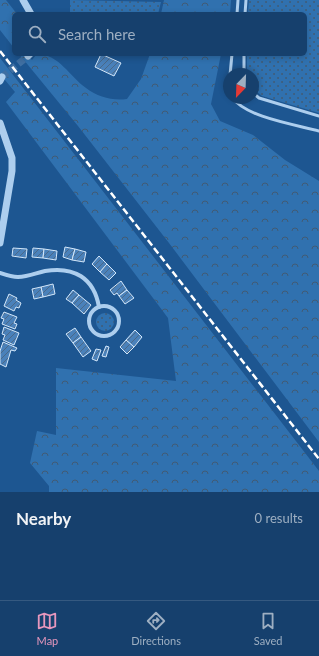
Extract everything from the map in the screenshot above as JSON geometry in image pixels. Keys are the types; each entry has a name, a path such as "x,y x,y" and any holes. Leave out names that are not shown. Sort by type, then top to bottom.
{"street":[{"path":"23,0 30,12"},
{"path":"0,123 12,158 12,171 0,243"},
{"path":"0,273 17,277 60,270 77,274 92,285 99,307"},
{"path":"108,306 116,311 118,316 119,325 114,333 110,335 100,335 92,329 90,319 94,310 99,307 108,306"}],"lane":[{"path":"238,0 238,12"},
{"path":"245,12 246,0"},
{"path":"231,68 232,56"},
{"path":"244,56 244,68"},
{"path":"259,98 319,116"},
{"path":"237,104 249,112 319,131"}],"green space":[{"path":"0,0 6,0 15,12 12,12 12,45 0,30"},
{"path":"70,0 161,2 158,12 70,12"},
{"path":"164,0 231,0 230,12 161,12"},
{"path":"249,0 319,0 319,113 262,96 259,94 259,68 247,68 247,56 307,56 307,12 248,12"},
{"path":"21,56 29,56 32,60 35,56 47,56 58,62 80,83 100,96 105,98 127,99 141,79 149,56 221,56 211,104 220,121 253,135 285,160 319,181 319,442 169,243 78,126"},
{"path":"0,58 319,471 319,492 49,492 49,486 30,463 37,431 56,435 56,368 176,381 168,318 6,102 15,92 0,74"},
{"path":"105,313 111,316 114,322 111,328 105,331 99,328 96,322 99,316"}],"building":[{"path":"100,56 105,56 121,63 114,76 95,67"},
{"path":"65,247 75,249 72,260 63,257"},
{"path":"13,248 27,249 26,258 12,256"},
{"path":"33,248 44,249 43,258 32,257"},
{"path":"44,249 57,251 56,260 43,258"},
{"path":"75,249 86,252 84,262 72,260"},
{"path":"99,256 107,264 100,272 92,264"},
{"path":"107,264 116,273 109,280 100,272"},
{"path":"121,281 127,290 119,296 117,293 114,295 110,290"},
{"path":"53,284 55,294 43,297 41,287"},
{"path":"41,287 43,297 34,299 32,289"},
{"path":"73,290 79,295 72,303 66,299"},
{"path":"127,290 134,298 125,304 119,296"},
{"path":"9,294 17,298 16,300 21,303 19,308 16,307 14,311 4,306"},
{"path":"79,295 91,305 84,314 72,303"},
{"path":"4,312 17,317 14,323 17,324 15,329 2,324 4,319 1,318"},
{"path":"4,327 19,333 14,345 3,340 5,335 2,334"},
{"path":"75,328 81,337 73,343 66,334"},
{"path":"135,330 142,337 134,347 126,340"},
{"path":"81,337 91,351 83,357 73,343"},
{"path":"126,340 134,347 127,354 120,347"},
{"path":"3,342 17,348 15,351 11,350 6,367 0,364 0,351"},
{"path":"106,346 109,347 106,357 102,356"},
{"path":"96,349 101,350 97,361 92,359"}],"tunnel":[{"path":"2,77 28,56"}],"railway":[{"path":"0,51 319,459"}]}
